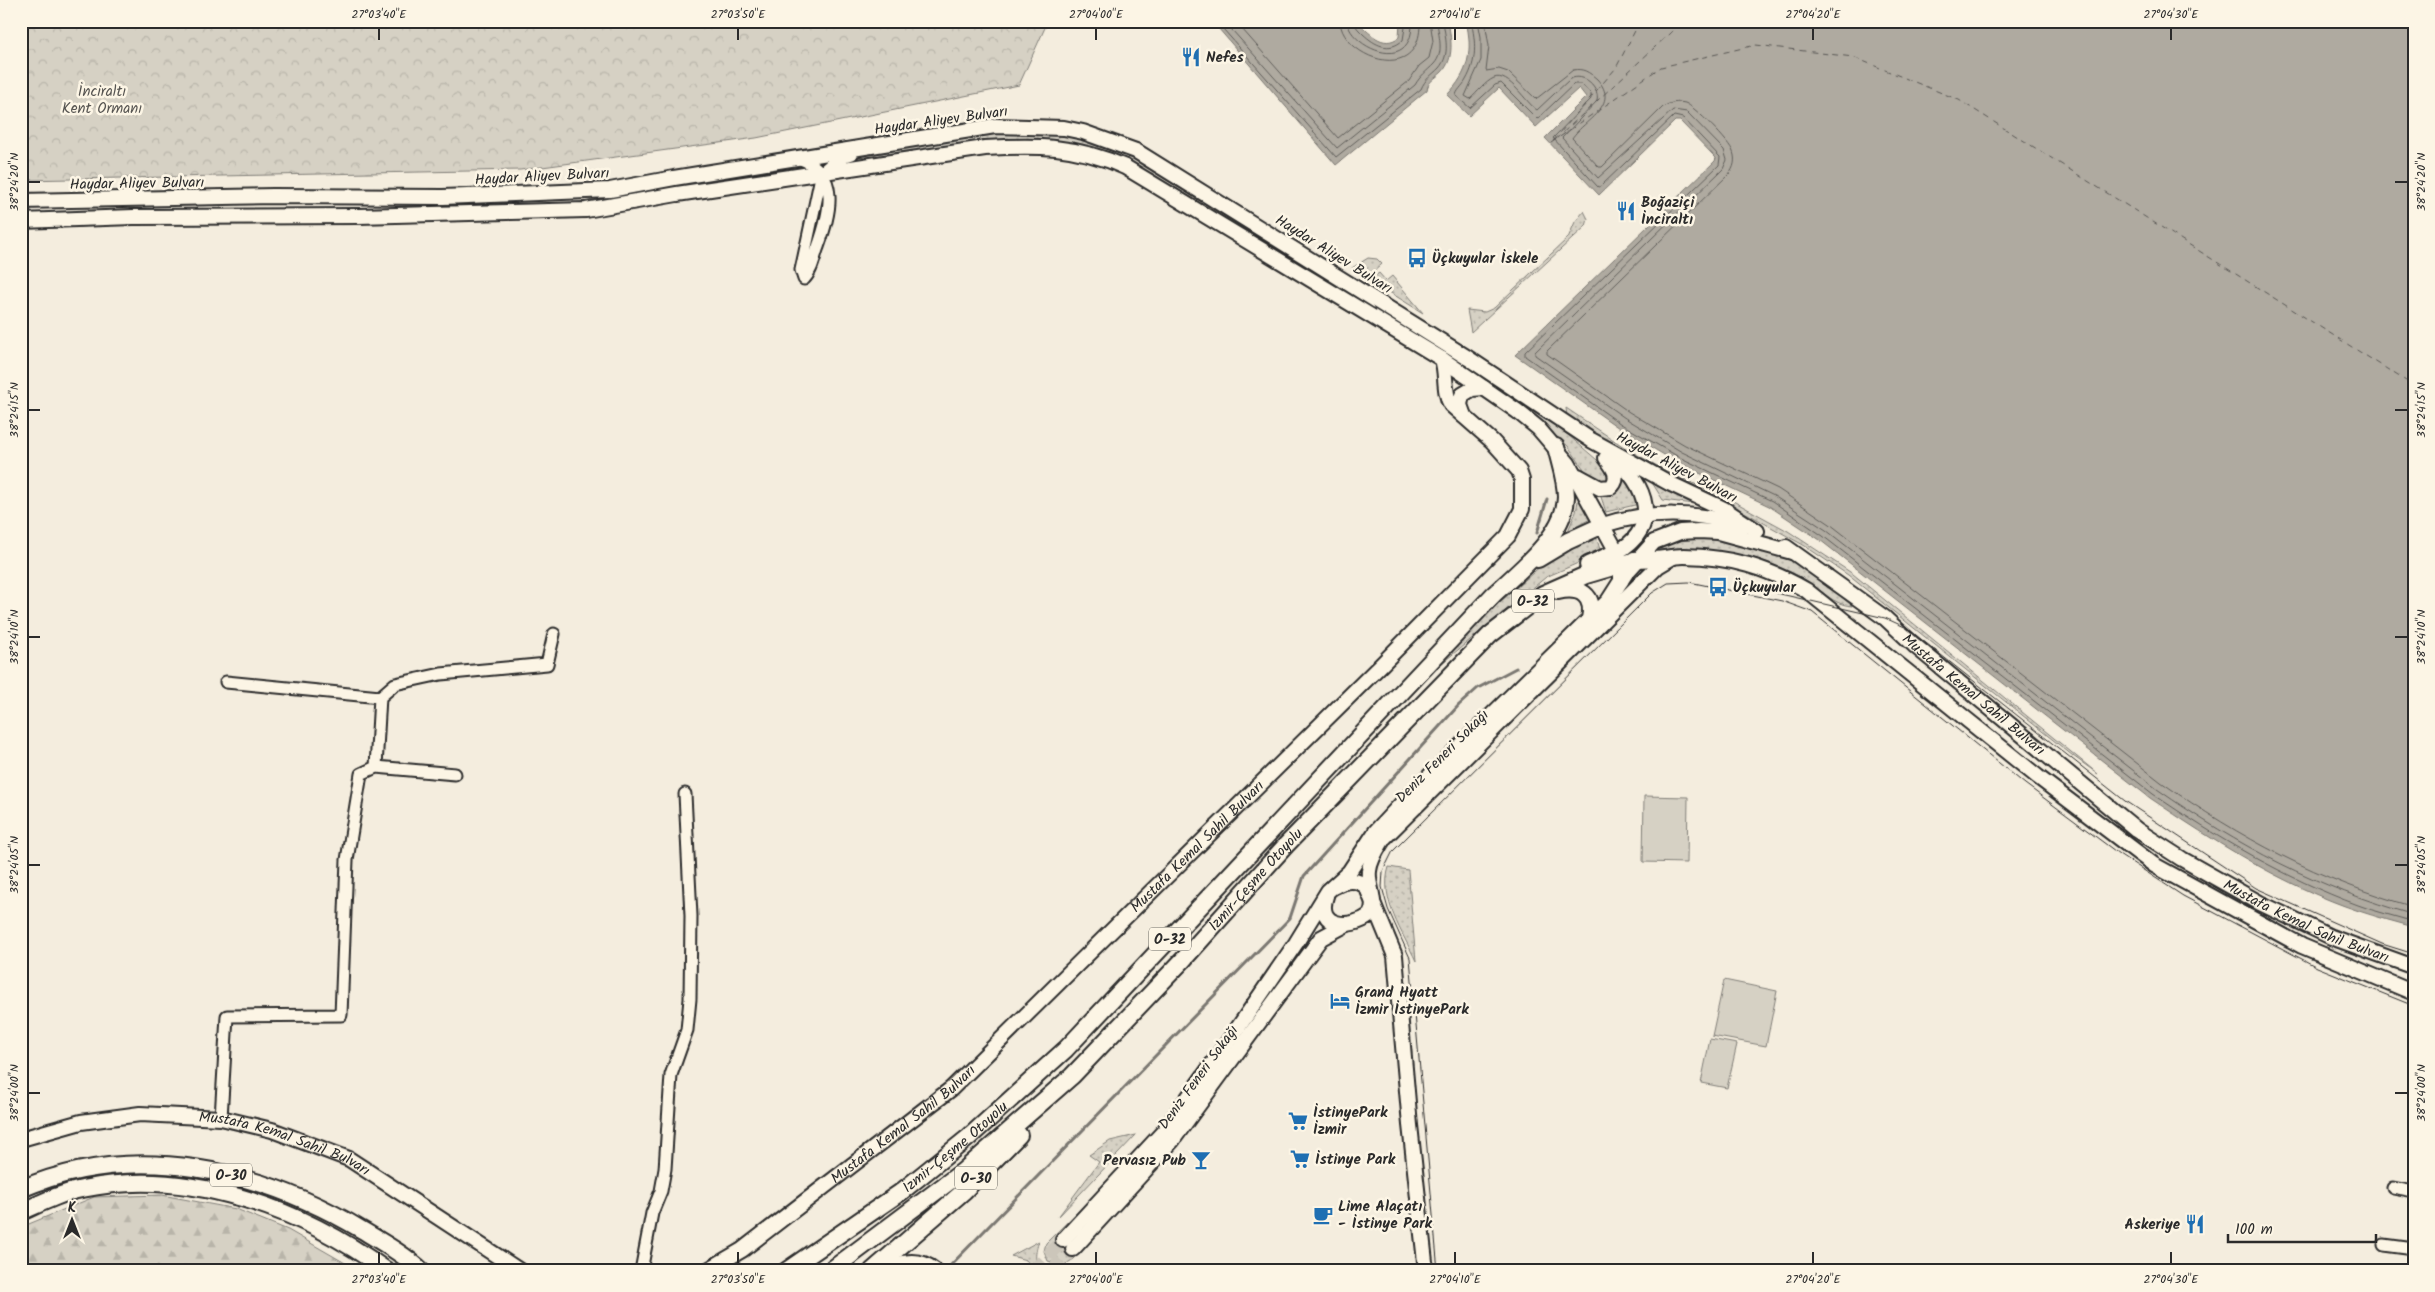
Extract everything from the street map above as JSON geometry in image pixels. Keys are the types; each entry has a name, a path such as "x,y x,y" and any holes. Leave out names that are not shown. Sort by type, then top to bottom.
{"highway":[{"path":"1521,569 1552,534 1564,511 1565,481 1556,447"},
{"name":"Mustafa Kemal Sahil Bulvarı","path":"1521,569 1568,541 1603,525"},
{"name":"İzmir-Çeşme Otoyolu","path":"830,1271 962,1172 1072,1076 1183,960 1286,845 1490,635 1543,594 1559,578 1625,558"},
{"name":"İzmir-Çeşme Otoyolu","path":"786,1271 901,1192 969,1137 1066,1049 1493,595 1521,569"},
{"path":"1543,594 1568,589 1583,592 1590,600 1595,622"},
{"name":"O-30","path":"872,1271 964,1191 1028,1127 1072,1076"},
{"name":"O-30","path":"21,1189 77,1170 105,1165 164,1165 237,1176 282,1190 326,1208 375,1238 422,1271"},
{"name":"O-30","path":"25,1212 82,1189 130,1183 160,1183 191,1187 241,1198 286,1214 328,1233 362,1253 387,1271"},
{"path":"883,1271 906,1263 923,1265 934,1271"}],"main road":[{"name":"Haydar Aliyev Bulvarı","path":"21,201 273,196 443,197 610,190 995,126 1038,126 1083,132 1136,152 1468,358 1591,440 1671,484 1724,509 1757,531"},
{"path":"21,221 272,215 359,216 586,210 677,194 985,148 1028,145 1055,146 1080,151 1124,167 1442,359 1517,411 1556,447 1577,476 1603,525 1625,558"},
{"path":"674,178 677,194"},
{"path":"272,215 273,196"},
{"name":"Mustafa Kemal Sahil Bulvarı","path":"706,1271 742,1250 951,1089 1382,664 1508,536 1522,509 1522,480 1519,470 1492,440 1451,406 1448,400 1442,359"},
{"path":"1464,416 1460,405 1462,395 1472,388 1484,388"},
{"path":"1577,476 1604,489 1611,487 1615,482 1614,469 1591,440"},
{"path":"1591,440 1631,475 1640,487 1646,517 1640,534 1633,542 1625,558 1621,581 1616,592 1595,622"},
{"name":"Mustafa Kemal Sahil Bulvarı","path":"1603,525 1646,517 1700,516 1757,531 1792,552 1886,618 1924,653 2137,830 2182,859 2260,902 2331,937 2414,967"},
{"path":"1625,558 1663,538 1680,532 1699,530 1718,532 1792,552"},
{"path":"1595,622 1658,566 1674,557"},
{"name":"Mustafa Kemal Sahil Bulvarı","path":"1625,558 1712,557 1751,564 1806,590 2045,782 2154,865 2302,946 2410,991"},
{"name":"Deniz Feneri Sokağı","path":"1595,622 1384,838 1372,860 1369,871 1374,902 1373,909 1364,920 1347,924 1321,938 1172,1141 1068,1245 1164,1131 1296,943 1328,891 1349,872 1376,831 1402,803 1595,622"},
{"path":"1347,924 1333,921 1324,913 1323,905 1328,891 1343,882 1358,882 1367,888 1395,956 1410,1125 1426,1271"},
{"name":"Mustafa Kemal Sahil Bulvarı","path":"21,1139 81,1122 140,1114 221,1118 272,1130 349,1159 520,1271"}],"street":[{"path":"797,158 812,163 822,172 830,195 830,208 810,270 804,279 801,270 822,172 837,159 924,138"},
{"path":"376,767 380,698 395,684 441,674 547,664 554,634"},
{"path":"226,682 380,698"},
{"path":"221,1118 227,1016 341,1014 347,860 361,774 376,767 455,774"},
{"path":"640,1271 652,1213 661,1191 665,1169 671,1075 687,1030 690,999 691,916 685,794"},
{"path":"2393,1188 2414,1192"},
{"path":"2384,1244 2414,1249"}],"green space":[{"name":"İnciraltı Kent Ormanı","path":"21,21 1048,21 1019,85 756,138 520,170 21,180"},
{"path":"997,131 1038,131 1081,137 1138,158 1334,279 1334,289 1081,146 1039,139 1006,139 838,166 844,160"},
{"path":"1584,211 1588,219 1586,226 1471,332 1467,310 1485,312 1494,308 1568,238 1575,222"},
{"path":"1368,258 1377,259 1382,264 1367,278 1352,268"},
{"path":"1379,273 1386,281 1392,276 1423,313 1370,280"},
{"path":"1348,289 1503,387 1568,435 1611,472 1611,482 1597,488 1568,446 1519,406 1349,296"},
{"path":"1566,408 1627,449 1668,472 1733,501 1788,531 1853,574 2098,774 1848,575 1805,546 1748,514 1626,454 1567,417"},
{"path":"1622,473 1643,503 1606,512 1601,497 1618,489"},
{"path":"1651,481 1694,504 1663,500"},
{"path":"1579,495 1594,517 1568,531 1576,512"},
{"path":"1596,536 1601,553 1546,577 1441,664 1464,634 1543,564"},
{"path":"1685,536 1716,536 1784,555 1823,580 1852,606 1833,600 1806,580 1789,571 1753,558 1695,549 1657,551 1668,542"},
{"path":"1644,796 1688,797 1687,863 1643,862"},
{"path":"1389,867 1408,870 1416,961 1394,916 1390,903 1387,891"},
{"path":"1724,980 1777,991 1766,1046 1712,1036"},
{"path":"1710,1039 1737,1044 1727,1088 1701,1083"},
{"path":"1136,1135 1058,1217 1099,1162 1089,1155 1110,1141"},
{"path":"1102,1188 1133,1191 1074,1259 1064,1265 1048,1261 1044,1251 1046,1243"},
{"path":"162,1195 236,1209 288,1230 359,1271 21,1271 21,1228 24,1226 94,1197"},
{"path":"1039,1241 1036,1261 1043,1271 1036,1271 1026,1260 1011,1256"}],"water":[{"path":"1212,21 1357,21 1376,38 1387,42 1399,37 1400,21 1448,21 1451,48 1449,61 1442,72 1431,82 1427,90 1336,165"},
{"path":"1466,21 2414,21 2414,927 2359,911 2304,889 2251,862 2200,831 2150,798 1820,540 1769,506 1676,462 1619,428 1515,355 1716,158 1680,121 1675,121 1599,195 1545,138 1586,97 1579,88 1536,127 1499,88 1469,116 1447,95 1465,70 1469,52"}],"waterway":[{"path":"1537,533 1547,499"},
{"path":"947,1269 1290,918 1304,876 1459,705 1478,688 1516,668"}],"ferry route":[{"path":"1553,141 1616,68 1640,21"},
{"path":"1555,140 1683,21"},
{"path":"1551,143 1661,67 1756,45 1853,57 1959,100 2414,386"}],"tunnel":[{"path":"1034,1271 1063,1240"},
{"path":"1052,1271 1073,1249"}],"tram line":[{"path":"1438,1271 1410,958 1388,909 1382,887 1383,871 1393,851 1652,593 1668,583 1689,582 1782,601 1812,612 2025,784 2119,854 2183,896 2317,967 2414,1006"},
{"path":"1776,593 1885,618 1907,628 2125,801 2256,888 2382,944 2414,954"}],"place":[{"name":"Nefes","path":"1191,57"},
{"name":"Boğaziçi İnciraltı","path":"1626,211"},
{"name":"Üçkuyular İskele","path":"1417,258"},
{"name":"Üçkuyular","path":"1718,587"},
{"name":"Grand Hyatt İzmir İstinyePark","path":"1340,1001"},
{"name":"İstinyePark İzmir","path":"1298,1121"},
{"name":"İstinye Park","path":"1300,1159"},
{"name":"Pervasız Pub","path":"1201,1160"},
{"name":"Lime Alaçatı - İstinye Park","path":"1323,1215"},
{"name":"Askeriye","path":"2195,1224"}]}
